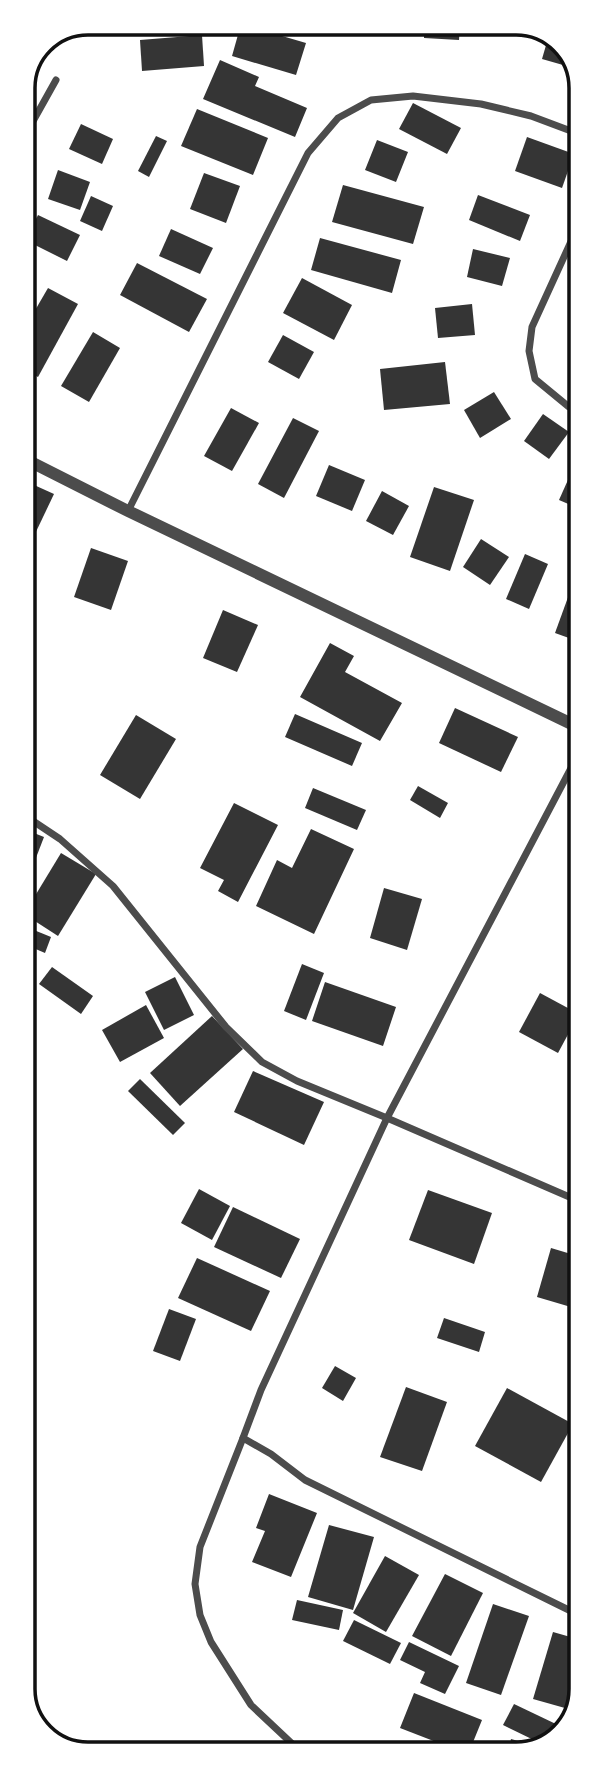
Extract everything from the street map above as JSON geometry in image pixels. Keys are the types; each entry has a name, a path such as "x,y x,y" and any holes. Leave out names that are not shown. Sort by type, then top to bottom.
{"street":[{"path":"35,118 57,79"},
{"path":"128,511 309,153 338,118 371,100 413,96 494,107 531,116 569,130"},
{"path":"569,246 532,327 529,351 535,379 569,407"},
{"path":"35,464 569,724"},
{"path":"290,1742 251,1705 211,1642 200,1615 195,1584 200,1547 261,1390 387,1118 569,772"},
{"path":"35,822 60,839 113,886 226,1027 262,1062 297,1081 569,1197"},
{"path":"243,1438 271,1454 305,1480 569,1610"}],"building":[{"path":"202,35 204,66 142,71 140,40"},
{"path":"238,35 279,35 306,43 296,75 232,56"},
{"path":"424,35 459,35 459,40 424,38"},
{"path":"546,45 563,65 542,59"},
{"path":"220,60 259,77 255,86 307,108 295,137 203,99"},
{"path":"413,103 461,128 447,154 399,129"},
{"path":"197,109 268,138 253,175 181,146"},
{"path":"81,124 113,139 102,164 69,149"},
{"path":"156,136 167,141 149,177 138,171"},
{"path":"527,137 569,152 569,168 562,188 515,171"},
{"path":"377,140 408,152 396,182 365,170"},
{"path":"58,170 90,182 80,210 48,199"},
{"path":"204,173 240,186 226,223 190,209"},
{"path":"343,185 424,207 413,244 332,222"},
{"path":"478,195 530,215 520,241 469,220"},
{"path":"91,196 113,206 102,231 80,221"},
{"path":"38,215 80,235 67,261 35,245 35,221"},
{"path":"171,229 213,248 200,274 159,256"},
{"path":"320,238 401,260 392,293 311,270"},
{"path":"473,249 510,258 502,286 467,277"},
{"path":"137,263 207,299 189,332 120,295"},
{"path":"302,278 352,305 334,340 283,313"},
{"path":"48,288 78,304 38,377 35,375 35,310"},
{"path":"472,304 475,335 438,338 435,308"},
{"path":"93,332 120,348 89,402 61,386"},
{"path":"283,335 314,352 299,379 268,362"},
{"path":"445,362 450,404 384,410 380,369"},
{"path":"494,392 511,419 480,438 464,410"},
{"path":"231,408 259,423 232,471 204,456"},
{"path":"543,414 569,432 549,459 524,441"},
{"path":"293,418 319,431 284,498 258,484"},
{"path":"329,465 365,480 352,511 316,496"},
{"path":"569,478 569,504 559,500"},
{"path":"35,485 54,494 35,534"},
{"path":"434,487 474,500 450,571 410,557"},
{"path":"382,491 409,506 393,535 366,521"},
{"path":"481,539 509,557 490,585 463,567"},
{"path":"91,548 128,561 111,610 74,597"},
{"path":"525,554 548,564 529,609 506,599"},
{"path":"569,594 569,638 555,633"},
{"path":"223,610 258,625 237,672 203,658"},
{"path":"330,643 354,656 345,672 402,703 380,741 300,697"},
{"path":"455,708 518,737 501,772 439,743"},
{"path":"295,714 362,743 352,766 285,737"},
{"path":"136,715 176,739 140,799 100,775"},
{"path":"418,786 448,803 440,818 410,800"},
{"path":"313,788 366,810 357,830 305,808"},
{"path":"234,803 278,825 238,902 218,891 224,880 200,868"},
{"path":"311,829 354,849 314,934 256,906 277,860 292,868"},
{"path":"35,833 44,837 35,860"},
{"path":"61,853 96,874 58,936 35,921 35,896"},
{"path":"384,888 422,899 407,950 370,938"},
{"path":"35,930 51,937 45,953 35,949"},
{"path":"302,964 324,973 306,1020 284,1011"},
{"path":"52,967 93,996 81,1014 39,984"},
{"path":"175,977 194,1015 164,1030 145,992"},
{"path":"325,982 396,1007 383,1046 312,1021"},
{"path":"540,993 569,1009 569,1033 558,1053 519,1032"},
{"path":"146,1005 164,1038 120,1062 102,1030"},
{"path":"212,1016 243,1049 180,1106 150,1073"},
{"path":"253,1071 324,1102 304,1145 234,1112"},
{"path":"140,1079 185,1123 173,1135 128,1091"},
{"path":"199,1189 230,1206 212,1240 181,1223"},
{"path":"428,1190 492,1213 474,1264 409,1240"},
{"path":"233,1207 300,1239 281,1278 214,1247"},
{"path":"551,1248 569,1253 569,1306 537,1297"},
{"path":"197,1258 270,1291 251,1331 178,1298"},
{"path":"169,1309 196,1319 180,1361 153,1351"},
{"path":"444,1318 485,1332 479,1352 437,1338"},
{"path":"335,1366 356,1378 343,1401 322,1388"},
{"path":"406,1387 447,1402 422,1471 380,1457"},
{"path":"507,1388 569,1422 569,1431 541,1482 475,1446"},
{"path":"269,1494 317,1513 291,1577 252,1562 265,1531 256,1528"},
{"path":"329,1525 374,1537 353,1610 308,1597"},
{"path":"385,1556 419,1575 386,1632 353,1613"},
{"path":"445,1574 483,1593 451,1656 412,1636"},
{"path":"297,1600 343,1610 339,1630 292,1620"},
{"path":"493,1604 529,1616 501,1695 466,1683"},
{"path":"354,1620 401,1643 390,1664 343,1641"},
{"path":"553,1632 569,1637 569,1696 565,1708 533,1699"},
{"path":"409,1642 459,1666 445,1694 420,1683 425,1672 400,1660"},
{"path":"414,1693 482,1720 473,1742 436,1742 400,1728"},
{"path":"514,1704 556,1724 532,1739 503,1725"}]}
